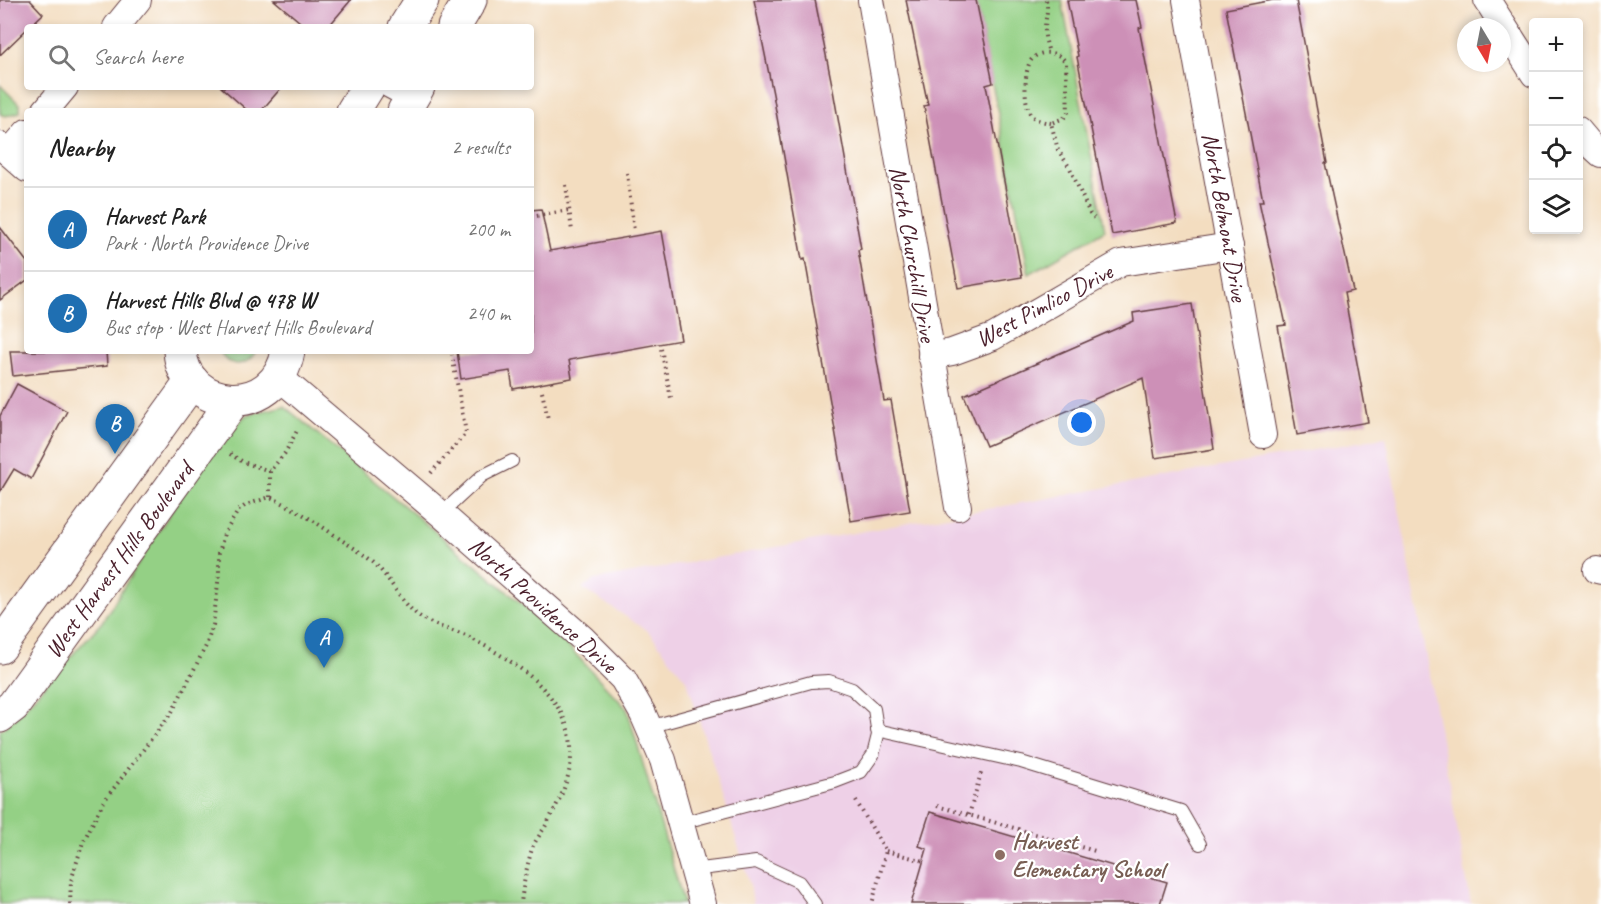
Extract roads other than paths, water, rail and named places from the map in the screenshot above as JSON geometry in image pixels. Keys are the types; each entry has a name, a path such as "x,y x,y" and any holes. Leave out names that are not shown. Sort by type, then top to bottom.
{"street":[{"path":"118,24 138,0"},
{"path":"407,24 422,0"},
{"path":"456,24 470,0"},
{"name":"North Churchill Drive","path":"871,0 958,507"},
{"name":"North Belmont Drive","path":"1186,0 1263,435"},
{"path":"1488,0 1532,72"},
{"path":"48,108 62,90"},
{"path":"355,108 366,90"},
{"path":"1583,136 1601,154"},
{"path":"12,156 24,137"},
{"name":"West Pimlico Drive","path":"931,356 952,352 993,337 1121,263 1230,246"},
{"path":"180,354 185,371 204,392 218,398 234,400 251,398 267,390 283,364"},
{"name":"North Providence Drive","path":"283,364 441,514 582,638 623,679 643,714 663,760 703,904"},
{"name":"West Harvest Hills Boulevard","path":"0,647 192,381"},
{"name":"West Harvest Hills Boulevard","path":"0,716 13,706 234,400"}],"lane":[{"path":"385,90 413,103"},
{"path":"441,514 482,476 512,461"},
{"path":"649,727 811,682 829,681 852,689 874,709 878,735 873,755 861,772 835,782 681,823"},
{"path":"876,730 1021,762 1181,811 1200,844"},
{"path":"693,870 756,862 799,882 815,904"}],"place":[{"name":"Harvest Hills Blvd @ 478 W","path":"115,454"},
{"name":"Harvest Park","path":"324,668"},
{"name":"Harvest Elementary School","path":"1000,855"}]}
